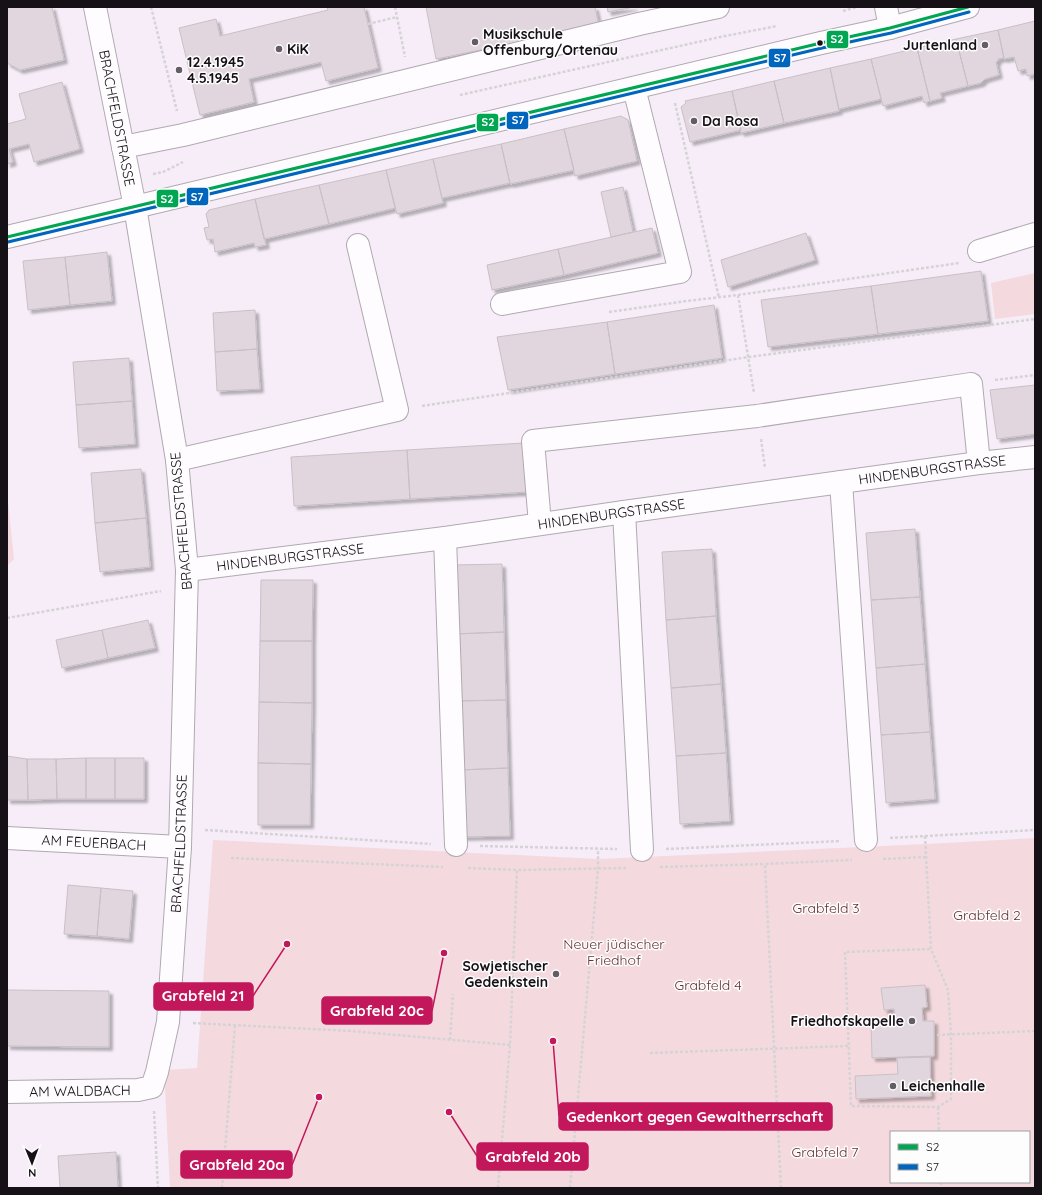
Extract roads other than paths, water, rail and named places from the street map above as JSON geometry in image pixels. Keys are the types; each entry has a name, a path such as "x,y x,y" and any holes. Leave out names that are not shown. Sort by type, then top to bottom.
{"street":[{"name":"BRACHFELDSTRASSE","path":"95,7 135,207 177,460 187,579 181,838 168,1022 157,1072 152,1086"},
{"path":"122,147 183,136 632,26 718,7"},
{"path":"7,237 669,80 888,17 968,7"},
{"path":"502,304 680,272 634,88"},
{"path":"979,250 1035,234"},
{"path":"177,460 397,410 358,245"},
{"path":"540,524 533,441 758,416 971,384 979,463"},
{"name":"HINDENBURGSTRASSE","path":"187,579 540,524 979,463 1035,457"},
{"path":"841,482 866,840"},
{"path":"624,512 648,859"},
{"path":"445,538 456,845"},
{"name":"AM FEUERBACH","path":"7,838 181,838"},
{"name":"AM WALDBACH","path":"7,1092 138,1090 152,1086"}],"place":[{"name":"Musikschule Offenburg/Ortenau","path":"475,42"},
{"name":"Jurtenland","path":"985,45"},
{"name":"KiK","path":"279,49"},
{"name":"12.4.1945 4.5.1945","path":"179,70"},
{"name":"Da Rosa","path":"694,121"},
{"name":"Grabfeld 21","path":"287,944"},
{"name":"Grabfeld 20c","path":"444,953"},
{"name":"Sowjetischer Gedenkstein","path":"556,974"},
{"name":"Friedhofskapelle","path":"912,1021"},
{"name":"Gedenkort gegen Gewaltherrschaft","path":"553,1041"},
{"name":"Leichenhalle","path":"893,1086"},
{"name":"Grabfeld 20a","path":"319,1097"},
{"name":"Grabfeld 20b","path":"449,1112"}],"park label":[{"name":"Grabfeld 3","path":"826,908"},
{"name":"Grabfeld 2","path":"987,915"},
{"name":"Neuer jüdischer Friedhof","path":"614,952"},
{"name":"Grabfeld 4","path":"708,985"},
{"name":"Grabfeld 7","path":"825,1152"}]}
